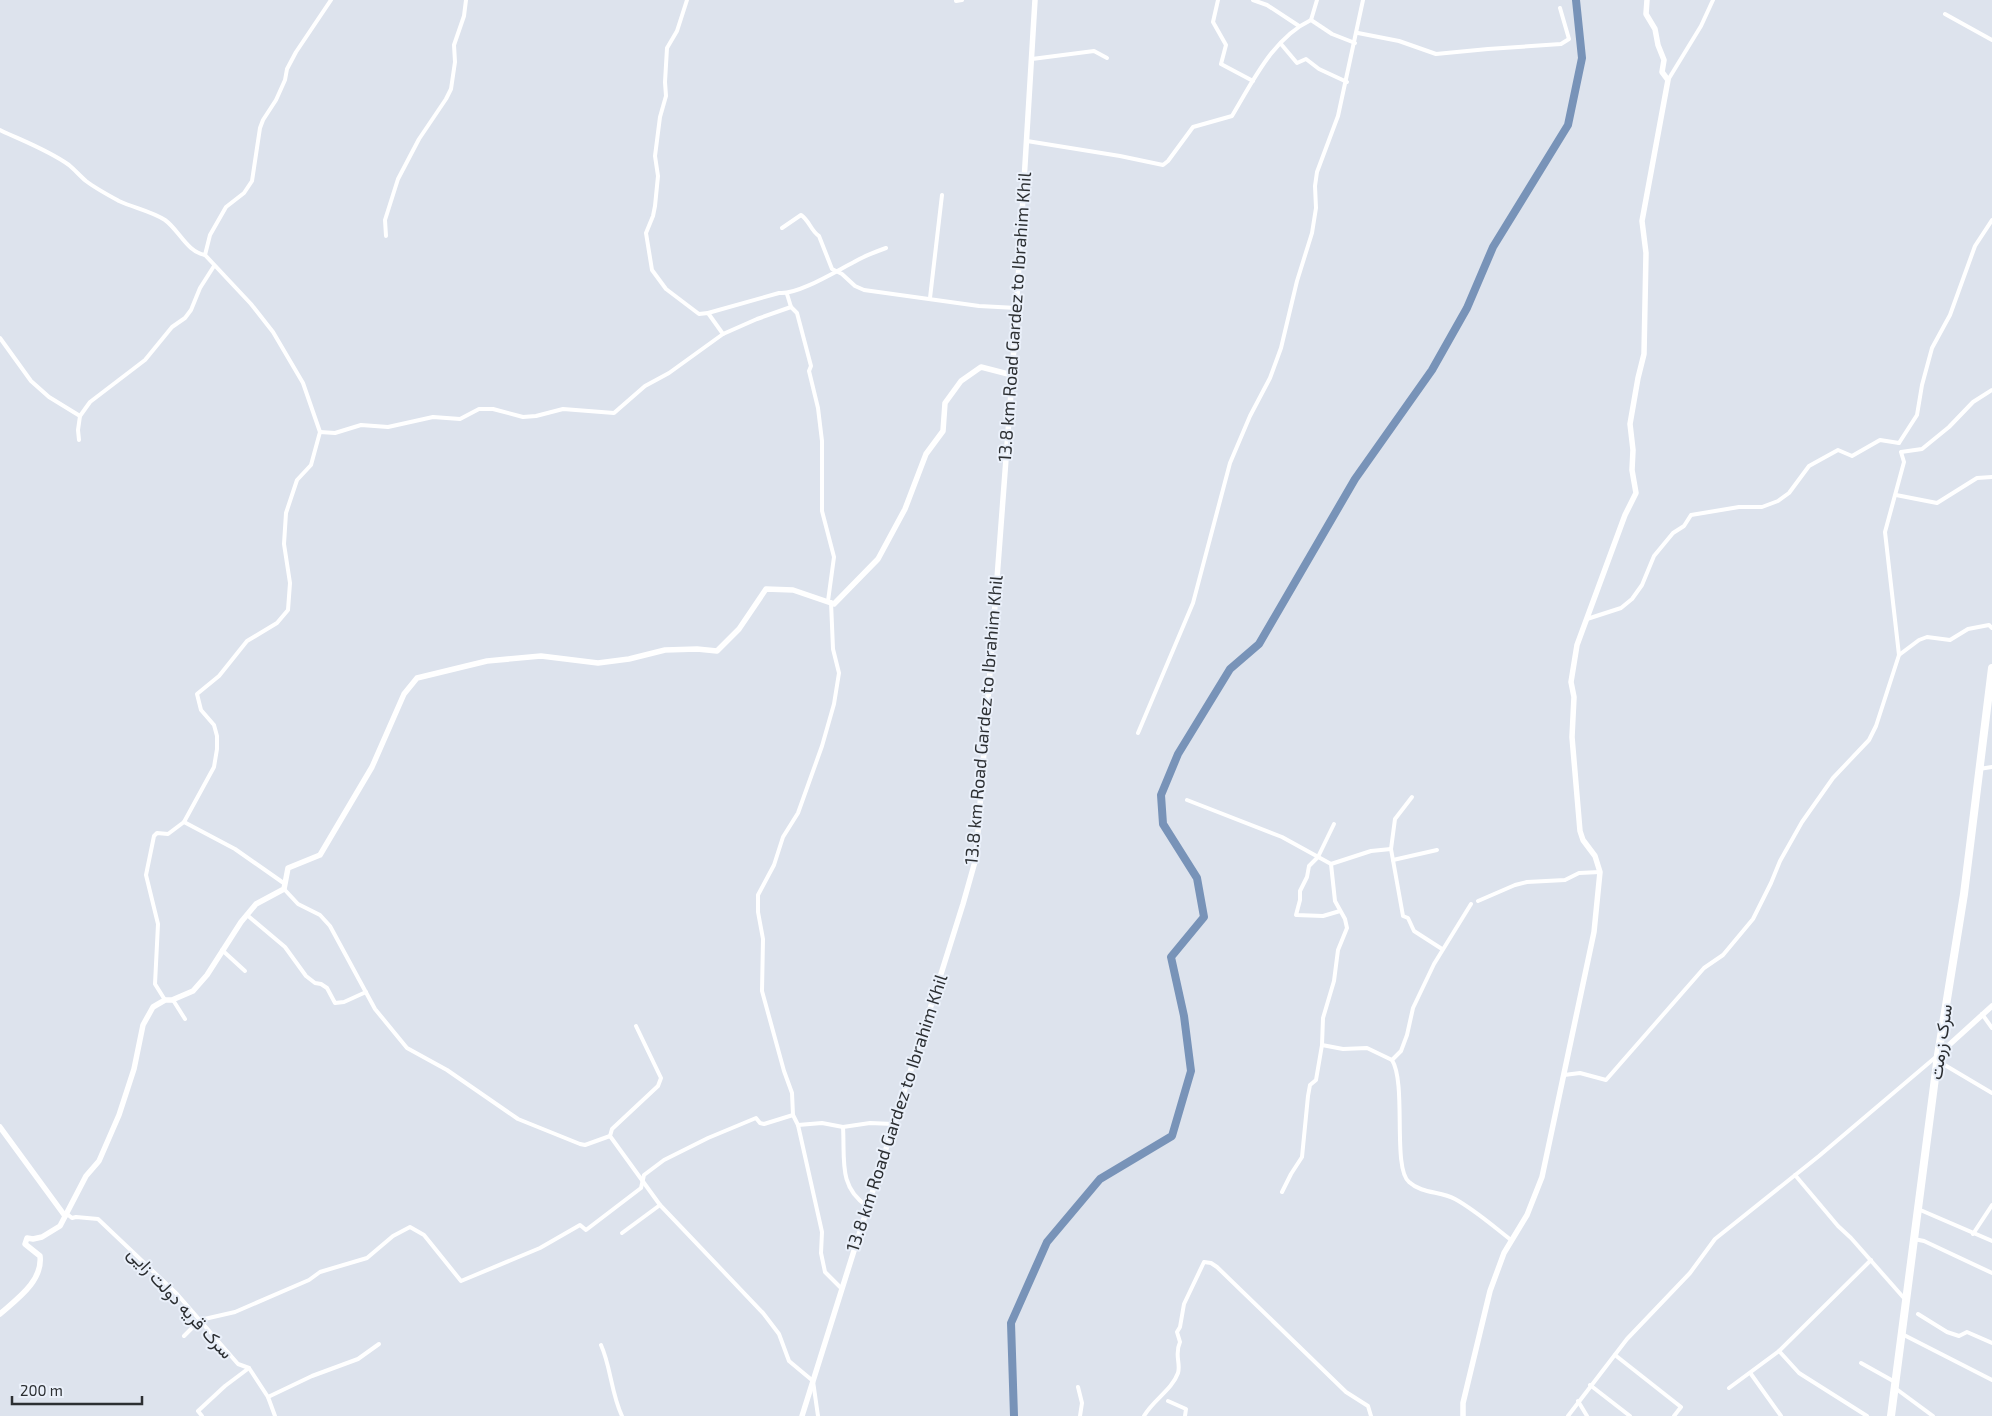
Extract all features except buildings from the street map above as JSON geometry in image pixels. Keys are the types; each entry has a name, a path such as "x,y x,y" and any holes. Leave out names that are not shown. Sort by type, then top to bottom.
{"highway":[{"name":"سرک زرمت","path":"1891,1416 1938,1055 1964,894 1992,668"}],"street":[{"path":"205,255 210,235 226,207 244,193 252,181 260,128 286,80 287,69 296,52 331,0"},
{"path":"386,236 385,220 398,179 419,140 438,113 451,89 455,62 454,46 464,16 466,0"},
{"path":"686,0 677,30 667,48 666,96 660,117 655,156 658,176 655,206 646,233 652,270 666,288 699,314 708,314 779,293 787,294 886,248"},
{"path":"956,2 962,0"},
{"name":"13.8 km Road Gardez to Ibrahim Khil","path":"802,1416 964,904 976,858 1012,375 1035,0"},
{"path":"1218,0 1214,22 1226,45 1221,64 1253,81"},
{"path":"1253,0 1268,2 1299,26"},
{"path":"1312,20 1317,0"},
{"path":"1138,733 1193,602 1230,463 1250,416 1270,378 1281,348 1297,281 1312,232 1316,208 1314,186 1317,172 1338,116 1358,33 1363,0"},
{"path":"1463,1416 1463,1403 1490,1291 1504,1253 1527,1215 1542,1176 1594,932 1600,872 1595,856 1583,840 1580,830 1572,737 1574,697 1571,682 1577,645 1625,515 1636,492 1632,470 1633,450 1630,424 1644,354 1646,253 1642,221 1665,77 1664,60 1658,45 1655,29 1646,14 1647,0"},
{"path":"1665,77 1701,26 1713,0"},
{"path":"1358,33 1399,41 1436,54 1561,44 1569,39 1560,8"},
{"path":"1945,14 1992,40"},
{"path":"1027,141 1163,165 1193,127 1232,116 1269,55 1299,26 1312,20"},
{"path":"1312,20 1332,34 1355,42"},
{"path":"1281,44 1297,63 1306,59 1319,69 1347,82"},
{"path":"1032,59 1094,51 1107,58"},
{"path":"0,130 40,147 69,166 86,181 120,201 143,209 165,220 176,230 188,246 205,255 251,304 273,332 303,383 320,432 311,465 297,480 286,513 284,544 290,583 288,610 277,623 247,641 219,676 197,694 201,710 214,725 217,736 214,767 184,822 168,834 158,833 154,836 148,863 147,881 158,924 155,984 166,1000"},
{"path":"930,298 942,196"},
{"path":"782,228 801,215 804,216 814,233 819,236 832,269 842,274 854,286 864,290 979,306 1016,308"},
{"path":"1900,443 1917,415 1922,385 1932,348 1950,315 1975,246 1992,220"},
{"path":"79,440 80,416 90,402 145,360 172,327 185,318 191,310 200,288 214,266"},
{"path":"787,294 791,308 798,313 811,366 809,371 818,408 822,441 822,511 834,557 829,602 833,649 839,673 834,704 822,746 798,813 778,847 774,865 758,895 758,912 763,939 762,991 792,1093 793,1115 798,1124 822,1232 822,1253 825,1272 842,1289"},
{"path":"320,432 335,433 360,425 388,426 433,417 460,419 479,409 493,409 523,417 536,416 563,409 614,413 645,386 668,373 723,334 757,319 791,308"},
{"path":"708,314 723,334"},
{"path":"0,338 31,381 50,397 80,416"},
{"path":"0,1314 36,1279 41,1264 40,1256 25,1244 27,1238 33,1239 49,1234 60,1226 86,1176 99,1161 116,1122 134,1069 143,1025 153,1007 166,1000 173,1000 193,991 207,975 247,914 256,904 284,887 288,868 320,854 372,767 404,694 417,678 487,661 541,656 598,662 629,659 665,650 697,649 717,651 739,629 766,588 793,590 834,604 878,559 905,509 926,454 943,430 945,403 961,381 981,367 1012,375"},
{"path":"1903,450 1922,449 1949,427 1973,402 1992,390"},
{"path":"1587,619 1621,608 1632,599 1642,585 1654,556 1673,533 1684,526 1690,516 1739,507 1762,507 1778,501 1790,493 1809,466 1838,450 1852,456 1880,440 1900,443"},
{"path":"1564,1075 1580,1073 1606,1080 1704,968 1722,955 1753,919 1772,883 1784,852 1807,814 1833,778 1869,740 1876,726 1899,655 1885,532 1904,462 1900,443"},
{"path":"1896,495 1937,503 1977,478 1992,476"},
{"path":"1899,655 1919,640 1927,638 1950,640 1973,628 1989,625 1992,628"},
{"path":"1979,769 1992,767"},
{"path":"1412,797 1395,819 1392,849 1403,916 1408,918 1414,930 1442,949"},
{"path":"1187,800 1282,837 1331,864 1371,851 1392,849"},
{"path":"184,822 234,849 284,887 298,904 320,915 330,926 376,1009 408,1048 447,1070 518,1119 585,1145 610,1136"},
{"path":"1334,824 1318,857 1309,866 1300,891 1296,915 1323,916 1340,911"},
{"path":"1394,860 1437,850"},
{"path":"1282,1192 1302,1157 1308,1096 1310,1085 1316,1080 1322,1045 1323,1018 1334,981 1338,950 1347,928 1345,919 1335,901 1331,864"},
{"path":"1478,901 1521,883 1565,880 1579,873 1600,872"},
{"path":"1392,1060 1401,1050 1407,1035 1413,1008 1442,949 1471,904"},
{"path":"247,914 285,947 306,976 315,983 327,988 335,1003 344,1002 366,992"},
{"path":"222,950 245,971"},
{"path":"173,1000 185,1019"},
{"path":"1568,1416 1614,1355 1690,1273 1715,1239 1795,1175 1938,1055 1992,1006"},
{"path":"1982,1014 1992,1028"},
{"path":"610,1136 612,1129 658,1086 661,1078 636,1026"},
{"path":"1322,1045 1343,1049 1367,1048 1392,1060 1397,1068 1401,1110 1399,1126 1404,1177 1416,1187 1430,1193 1456,1199 1511,1240"},
{"path":"1938,1065 1942,1066 1943,1064 1992,1093"},
{"path":"184,1336 200,1320 235,1312 309,1280 320,1272 367,1258 393,1236 410,1227 424,1235 461,1281 540,1248 580,1225 586,1230 641,1188 644,1175 664,1160 708,1138 756,1118 760,1123 764,1124 793,1115"},
{"path":"798,1124 822,1123 844,1128 870,1123 893,1124"},
{"path":"0,1127 66,1215"},
{"path":"844,1128 846,1180 850,1191 859,1201 867,1206"},
{"path":"610,1136 660,1205 763,1313 779,1334 788,1361 813,1381 818,1416"},
{"path":"1795,1175 1838,1226 1903,1297 1907,1299"},
{"path":"622,1233 660,1205"},
{"path":"1973,1234 1992,1205"},
{"path":"1918,1209 1992,1242"},
{"name":"سرک قریه دولت زایی","path":"66,1215 72,1218 98,1219 177,1294 238,1364 249,1368 268,1396 275,1416"},
{"path":"1914,1239 1924,1240 1992,1273"},
{"path":"1729,1388 1751,1374 1779,1351 1871,1260"},
{"path":"1144,1416 1168,1388 1178,1372 1176,1350 1180,1342 1177,1332 1180,1327 1184,1304 1204,1262 1211,1263 1217,1267 1346,1392 1368,1406 1371,1416"},
{"path":"1918,1314 1947,1332 1959,1336 1967,1332 1992,1343"},
{"path":"1902,1334 1992,1380"},
{"path":"268,1396 312,1376 358,1359 379,1344"},
{"path":"601,1345 622,1416"},
{"path":"1779,1351 1799,1373 1866,1416"},
{"path":"1614,1355 1681,1407 1674,1416"},
{"path":"1861,1362 1895,1385 1933,1416"},
{"path":"202,1416 198,1411 225,1386 249,1368"},
{"path":"1751,1374 1781,1416"},
{"path":"1590,1385 1630,1416"},
{"path":"1078,1387 1082,1403 1080,1416"},
{"path":"1168,1401 1186,1409 1185,1416"},
{"path":"1578,1401 1587,1416"}],"waterway":[{"path":"1014,1416 1011,1323 1047,1242 1100,1179 1172,1136 1191,1071 1184,1016 1171,957 1204,917 1197,878 1163,824 1161,795 1178,754 1230,669 1259,644 1355,479 1432,370 1467,308 1493,247 1568,125 1582,58 1576,0"}]}
